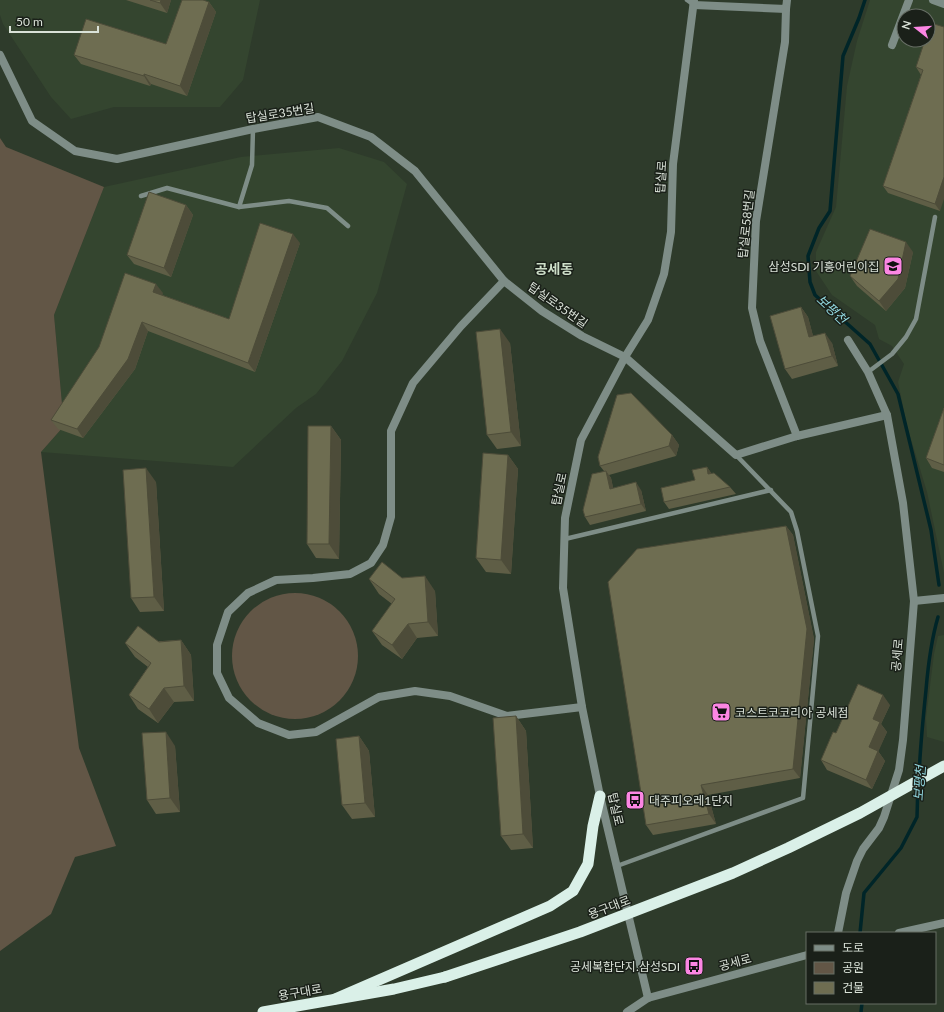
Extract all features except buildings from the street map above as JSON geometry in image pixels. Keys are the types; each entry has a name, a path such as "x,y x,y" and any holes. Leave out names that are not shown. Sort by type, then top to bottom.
{"highway":[{"name":"용구대로","path":"263,1012 394,989 445,977 580,932 733,873 788,848 860,813 944,766"},
{"path":"335,999 550,906 573,891 588,864 593,826 600,796"}],"street":[{"name":"탑실로58번길","path":"787,0 785,42 756,221 752,308 760,341 797,436"},
{"path":"892,45 909,0"},
{"path":"932,0 944,4"},
{"path":"694,3 786,9"},
{"name":"탑실로","path":"648,998 600,796 582,706 563,588 564,538 565,518 581,440 625,357 648,320 664,274 671,232 673,164 694,3"},
{"name":"탑실로35번길","path":"0,55 32,121 75,151 117,159 253,129 318,117 371,137 415,171 504,281 542,311 582,336 625,357 736,455"},
{"path":"504,281 461,326 413,383 391,431 391,517 383,544 371,563 350,574 276,580 248,593 228,612 217,645 217,673 229,698 258,723 289,735 316,732 379,697 415,691 450,696 507,716 582,706"},
{"name":"공세로","path":"838,932 846,893 854,867 863,849 881,823 899,770 903,740 914,600 903,503 887,415 868,372 848,340"},
{"path":"736,455 797,436 887,415"},
{"path":"914,600 944,598"},
{"path":"904,932 944,924"},
{"name":"공세로","path":"626,1012 648,998 806,955"}],"lane":[{"path":"687,0 694,3"},
{"path":"239,207 252,166 253,129"},
{"path":"141,196 167,188 239,207 289,201 327,208 348,226"},
{"path":"868,372 892,354 906,337 916,319 935,217"},
{"path":"616,866 803,798 818,636 797,531 791,512 736,455"},
{"path":"564,538 771,490"}],"shaded area":[{"path":"0,0 260,0 243,80 220,107 114,107 71,119 51,97 3,24 0,15"},
{"path":"870,0 944,0 944,573 927,492 907,426 898,382 904,364 892,346 879,339 875,325 832,295 816,271 816,252 836,207 847,86 857,41"},
{"path":"339,148 384,162 407,184 377,293 342,361 316,394 296,408 233,467 41,452 64,426 54,315 104,187 241,157"},
{"path":"944,635 944,742 927,737 926,718 934,654 938,636"}],"green space":[{"path":"0,138 6,147 104,187 54,315 64,426 41,452 79,748 116,846 75,857 51,914 0,951"},
{"path":"295,593 319,598 330,604 343,616 353,632 358,656 353,680 347,691 335,704 319,714 295,719 271,714 260,708 247,696 237,680 232,656 237,632 243,621 255,608 271,598"}],"waterway":[{"name":"보평천","path":"865,0 843,56 830,211 819,228 808,256 810,282 815,295 870,344 898,394 931,530 939,585"},
{"name":"보평천","path":"919,777 928,672 938,617"},
{"name":"보평천","path":"860,932 864,893 901,848 917,817 918,783"},
{"name":"보평천","path":"861,1012 862,1004"}],"place":[{"name":"삼성SDI 기흥어린이집","path":"893,266"},
{"name":"코스트코코리아 공세점","path":"721,712"},
{"name":"대주피오레1단지","path":"635,800"},
{"name":"공세복합단지.삼성SDI","path":"694,966"}],"district":[{"name":"공세동","path":"554,268"}]}
